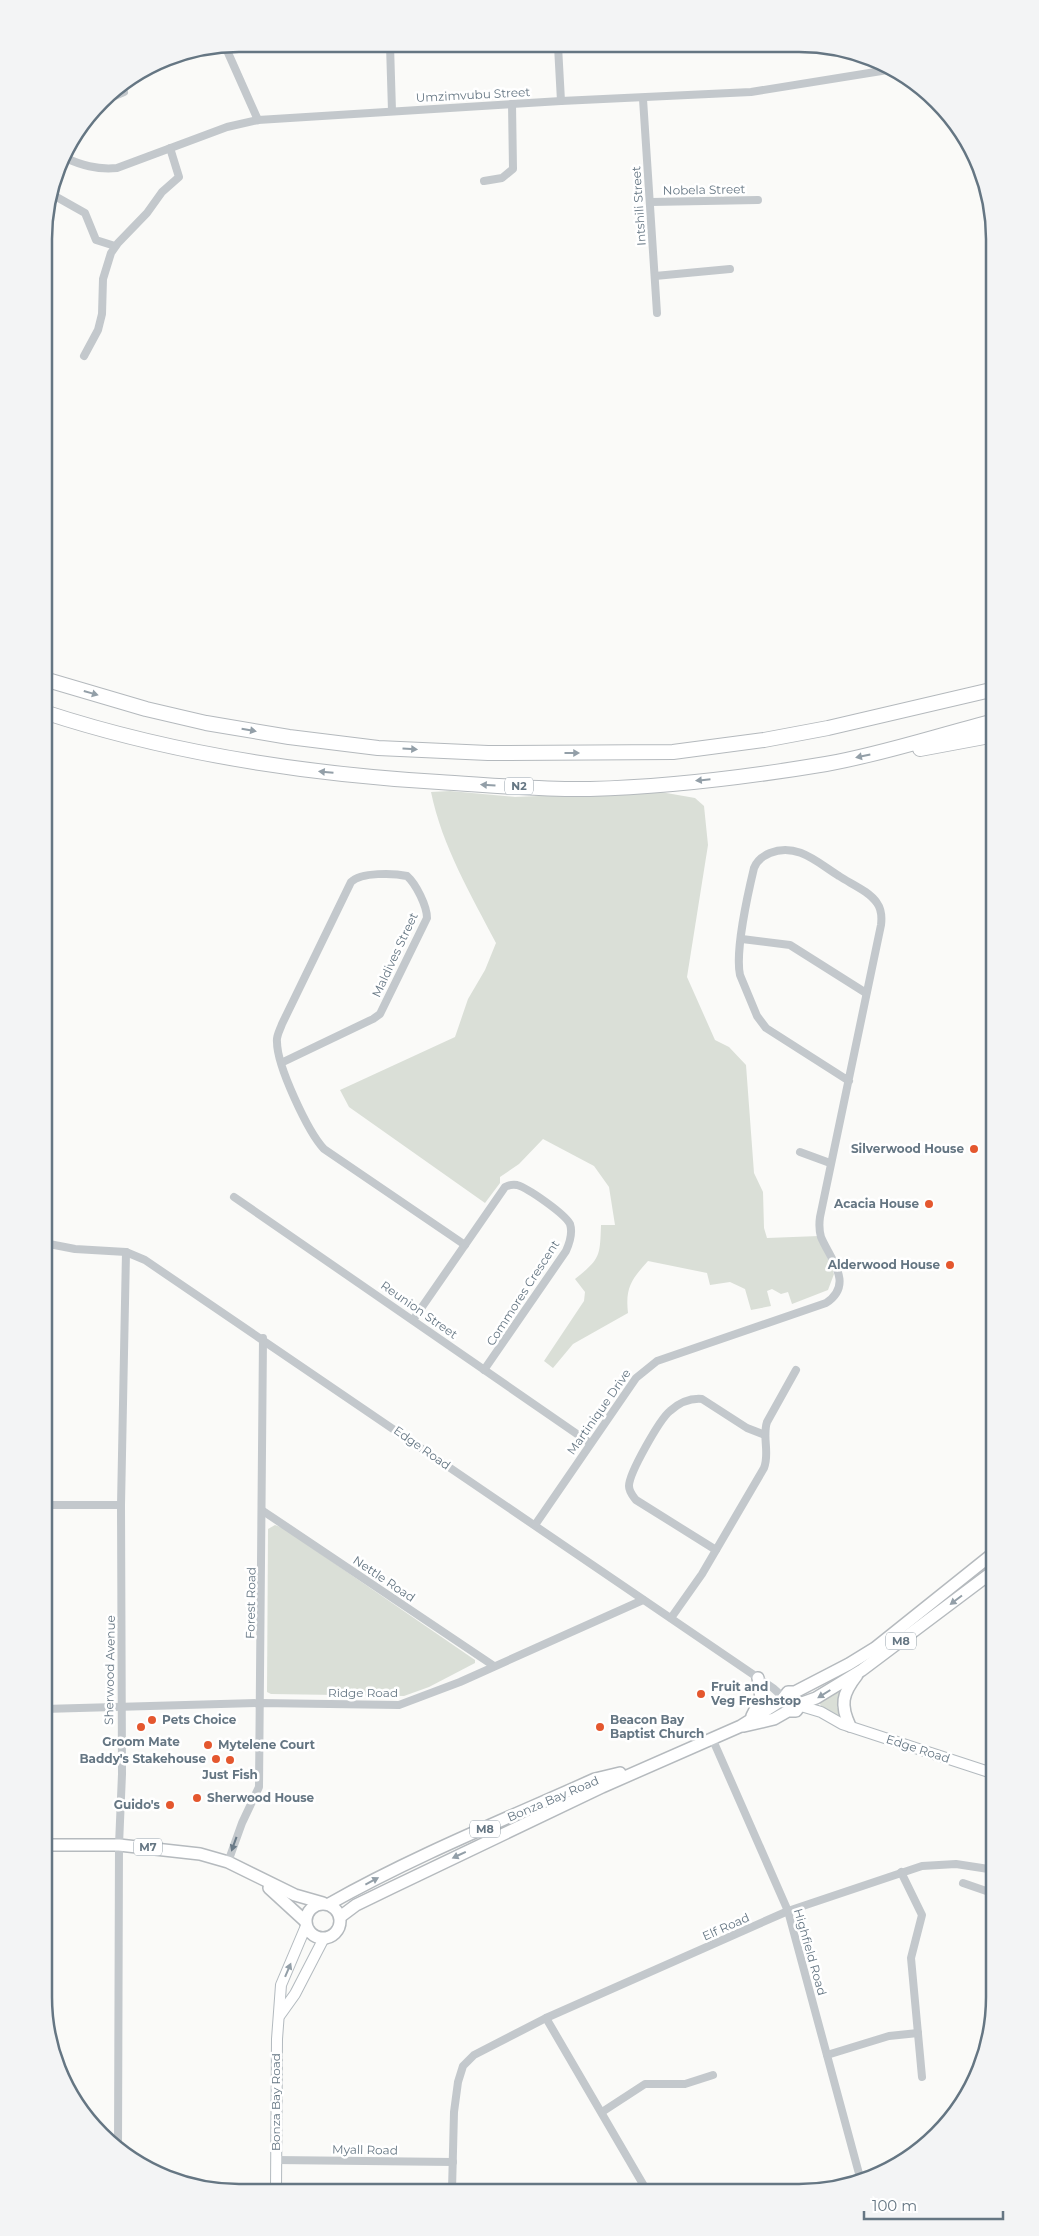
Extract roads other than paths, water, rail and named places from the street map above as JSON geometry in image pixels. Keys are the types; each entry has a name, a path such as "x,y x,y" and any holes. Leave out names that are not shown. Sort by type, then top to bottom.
{"highway":[{"path":"52,681 146,709 206,723 280,736 378,748 498,753 682,751 764,740 828,728 986,691"},
{"name":"N2","path":"52,714 139,739 263,765 407,780 588,789 672,784 827,764 894,749 986,723"},
{"path":"894,749 932,748 986,737"}],"main road":[{"name":"M8","path":"792,1705 800,1696 795,1692 875,1648 986,1559"},
{"name":"Bonza Bay Road","path":"340,1917 373,1896 646,1767 745,1723 774,1719 792,1705 816,1698 862,1670 986,1577"},
{"path":"846,1725 843,1702 851,1683 862,1670"},
{"path":"745,1723 758,1706 761,1698 758,1678"},
{"name":"Bonza Bay Road","path":"326,1904 383,1875 595,1779 646,1767"},
{"name":"M7","path":"52,1845 119,1845 178,1850 228,1862 248,1872"},
{"path":"248,1872 295,1895 334,1907 340,1917 335,1933 324,1938 313,1935 306,1923 281,1897 248,1872"},
{"path":"306,1923 306,1915 313,1906 326,1904"}],"street":[{"path":"390,52 392,111"},
{"path":"558,52 561,101"},
{"path":"229,53 258,120"},
{"name":"Umzimvubu Street","path":"71,160 89,168 104,170 117,168 226,127 258,120 561,101 643,99 751,92 880,71"},
{"name":"Intshili Street","path":"643,99 658,313"},
{"path":"484,180 502,178 513,169 512,104"},
{"path":"84,356 98,330 102,314 103,279 115,246 148,213 162,192 179,177 170,148"},
{"path":"57,197 85,213 96,240 115,246"},
{"name":"Nobela Street","path":"651,202 758,200"},
{"path":"655,276 730,269"},
{"name":"Martinique Drive","path":"535,1526 636,1378 652,1364 826,1303 836,1294 839,1287 838,1272 819,1228 830,1163 849,1081 882,914 878,905 866,893 799,851 776,850 764,855 756,862 742,939 738,969 740,976 761,1022 772,1032 849,1081"},
{"name":"Maldives Street","path":"281,1063 380,1014 428,918 427,911 407,876 365,875 358,876 351,882 279,1032 276,1044 281,1063 309,1129 324,1149 464,1245"},
{"path":"742,939 790,945 866,993"},
{"path":"800,1152 830,1163"},
{"name":"Commores Crescent","path":"413,1320 503,1190 510,1185 524,1188 565,1216 571,1228 570,1239 562,1258 484,1370"},
{"name":"Reunion Street","path":"234,1196 590,1443"},
{"name":"Edge Road","path":"52,1244 126,1252 152,1264 671,1618 758,1678 792,1705 821,1712 846,1725 986,1771"},
{"name":"Sherwood Avenue","path":"118,2139 119,1845 122,1774 120,1706 122,1626 121,1505 126,1252"},
{"name":"Forest Road","path":"228,1862 241,1826 259,1787 263,1512 263,1338"},
{"path":"671,1618 702,1574 764,1468 768,1456 765,1428 770,1415 796,1370"},
{"path":"716,1550 636,1500 630,1492 629,1485 633,1470 665,1415 675,1407 695,1399 702,1399 747,1428 765,1435"},
{"path":"52,1505 121,1505"},
{"name":"Nettle Road","path":"263,1512 494,1666"},
{"name":"Ridge Road","path":"52,1709 260,1703 398,1705 452,1685 643,1600"},
{"name":"Highfield Road","path":"712,1738 788,1911 859,2174"},
{"name":"Elf Road","path":"453,2162 454,2112 458,2082 463,2066 478,2053 546,2018 788,1911 922,1866 945,1864 986,1869"},
{"path":"901,1872 922,1915 911,1958 922,2077"},
{"path":"963,1883 986,1891"},
{"name":"Bonza Bay Road","path":"276,2184 277,2039 281,1985 306,1923"},
{"name":"Bonza Bay Road","path":"280,2016 295,1994 324,1938"},
{"path":"546,2018 643,2184"},
{"path":"827,2056 888,2036 918,2033"},
{"path":"602,2112 645,2084 685,2084 713,2075"},
{"name":"Myall Road","path":"276,2160 453,2162"},
{"path":"452,2184 453,2162"}],"place":[{"name":"Silverwood House","path":"974,1149"},
{"name":"Acacia House","path":"929,1204"},
{"name":"Alderwood House","path":"950,1265"},
{"name":"Fruit and Veg Freshstop","path":"701,1694"},
{"name":"Pets Choice","path":"152,1720"},
{"name":"Groom Mate","path":"141,1727"},
{"name":"Beacon Bay Baptist Church","path":"600,1727"},
{"name":"Mytelene Court","path":"208,1745"},
{"name":"Baddy's Stakehouse","path":"216,1759"},
{"name":"Just Fish","path":"230,1760"},
{"name":"Sherwood House","path":"197,1798"},
{"name":"Guido's","path":"170,1805"}]}
